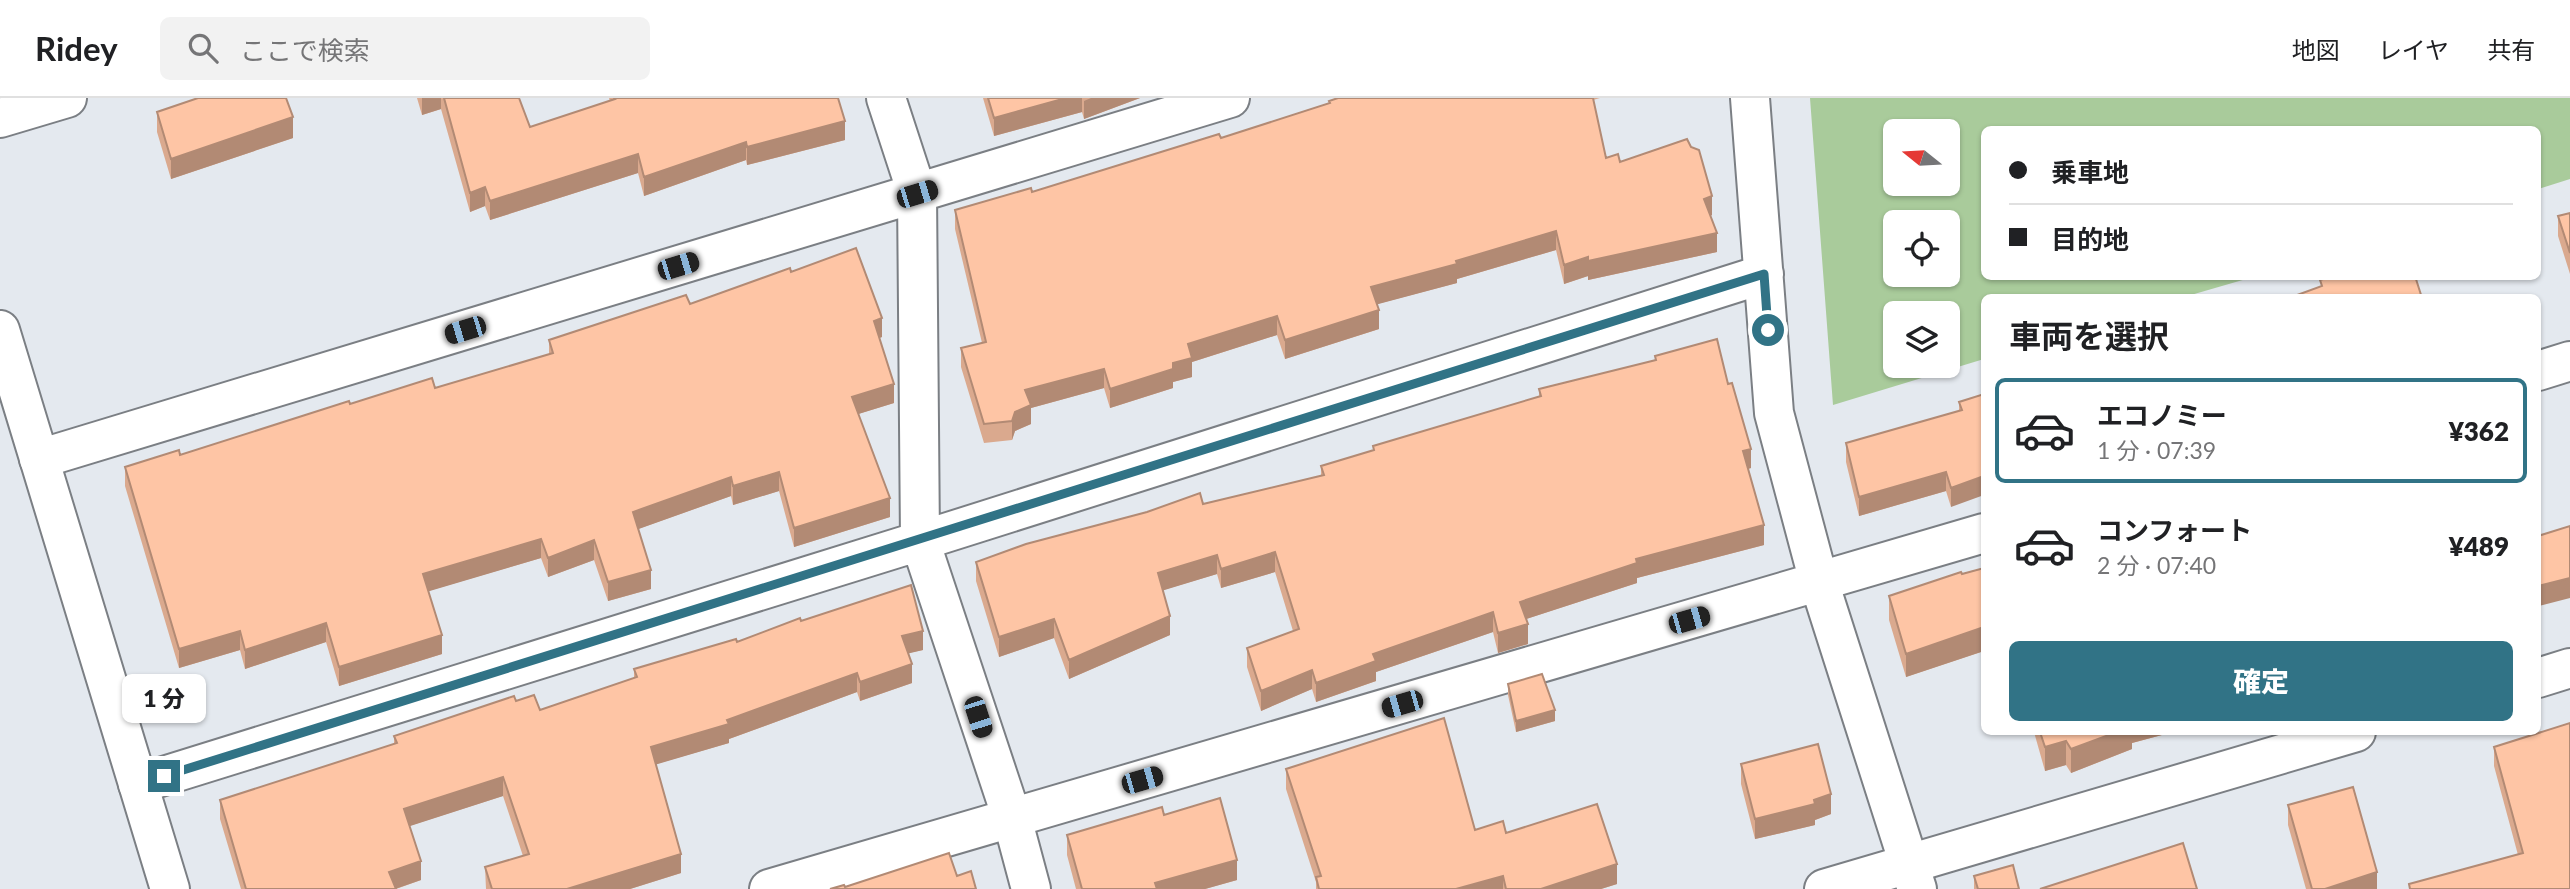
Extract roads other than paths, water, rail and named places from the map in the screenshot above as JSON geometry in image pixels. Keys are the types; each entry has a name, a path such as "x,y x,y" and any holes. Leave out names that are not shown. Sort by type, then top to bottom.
{"street":[{"path":"0,118 67,98"},
{"path":"886,98 917,194 920,541 1012,818 1031,889"},
{"path":"40,459 1230,98"},
{"path":"1750,98 1774,413 1819,582 1913,876"},
{"path":"138,784 920,541 1764,274"},
{"path":"0,330 170,889"},
{"path":"2541,370 2570,361"},
{"path":"769,889 1981,534"},
{"path":"2541,677 2570,668"},
{"path":"1824,889 1913,876 2347,735"}]}
